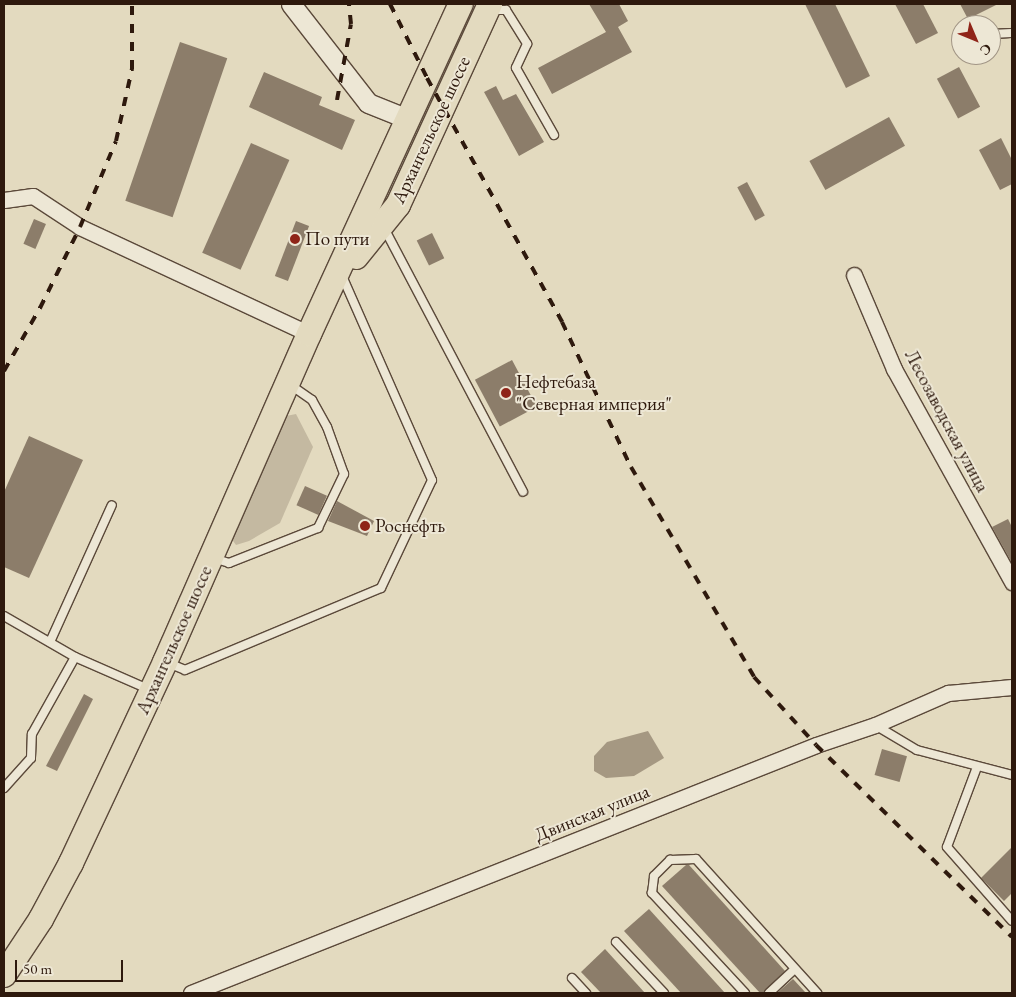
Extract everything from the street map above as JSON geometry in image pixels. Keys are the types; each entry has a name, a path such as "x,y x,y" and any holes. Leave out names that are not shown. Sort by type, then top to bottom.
{"main road":[{"name":"Архангельское шоссе","path":"4,975 41,919 71,863 165,662 327,297 380,215 408,119 461,4"},
{"name":"Архангельское шоссе","path":"327,297 433,130 488,7"},
{"path":"408,119 433,130"}],"street":[{"path":"291,4 368,103 408,119"},
{"path":"4,200 33,196 80,227 309,334"},
{"name":"Лесозаводская улица","path":"854,275 894,369 1012,582"},
{"name":"Двинская улица","path":"191,993 816,746 875,725 948,693 1012,687"}],"lane":[{"path":"488,7 506,10 527,44 516,68 554,135"},
{"path":"380,215 523,492"},
{"path":"165,662 185,670 381,588 432,480 342,276"},
{"path":"211,558 229,563 318,528 344,474 327,427 312,400 288,384"},
{"path":"50,642 112,505"},
{"path":"4,616 75,657 151,690"},
{"path":"4,788 31,758 32,734 75,657"},
{"path":"875,725 917,750 1012,775"},
{"path":"977,767 947,846 1012,921"},
{"path":"745,993 652,894 654,876 670,860 696,859 817,993"},
{"path":"616,942 664,993"},
{"path":"769,993 795,969"},
{"path":"572,978 586,993"}],"shaded area":[{"path":"296,414 313,447 280,523 249,541 236,545 231,538 286,416"},
{"path":"648,731 664,758 634,776 606,778 594,771 594,756 607,742"}],"building":[{"path":"589,4 619,4 628,21 618,27 632,52 552,94 538,68 606,32"},
{"path":"805,4 835,4 870,76 846,88"},
{"path":"895,4 923,4 938,33 916,44"},
{"path":"960,4 998,4 976,15 966,15"},
{"path":"180,42 227,58 173,217 125,201"},
{"path":"959,67 980,107 958,118 937,79"},
{"path":"264,72 322,97 319,105 355,120 342,150 249,107"},
{"path":"496,86 503,100 516,94 544,142 519,156 484,92"},
{"path":"889,117 905,146 825,190 809,161"},
{"path":"1001,138 1012,160 1012,184 1000,190 979,150"},
{"path":"251,143 289,160 241,270 202,253"},
{"path":"747,182 765,216 755,221 737,187"},
{"path":"34,219 46,224 35,249 23,244"},
{"path":"296,221 309,226 288,281 275,276"},
{"path":"432,233 444,258 429,266 417,240"},
{"name":"Нефтебаза \"Северная империя\"","path":"512,360 537,407 500,427 475,380"},
{"path":"29,436 83,460 29,578 4,567 4,492"},
{"path":"305,486 327,496 318,515 296,505"},
{"path":"337,501 374,521 367,536 328,521"},
{"path":"1008,519 1012,527 1012,563 992,527"},
{"path":"84,694 93,699 57,771 46,766"},
{"path":"882,749 907,756 900,782 875,775"},
{"path":"1012,847 1012,893 1004,901 981,878"},
{"path":"686,865 689,865 785,971 763,993 760,993 662,886"},
{"path":"649,909 725,993 681,993 624,931"},
{"path":"605,949 645,993 601,993 581,972"},
{"path":"793,979 806,993 777,993"}],"railway":[{"path":"4,371 40,308 80,227 116,141 132,69 132,4"},
{"path":"337,100 351,24 349,4"},
{"path":"390,4 427,78 562,322 631,467 754,677 816,745 1012,937"}],"place":[{"name":"По пути","path":"295,239"},
{"name":"Нефтебаза \"Северная империя\"","path":"506,393"},
{"name":"Роснефть","path":"365,526"}]}
